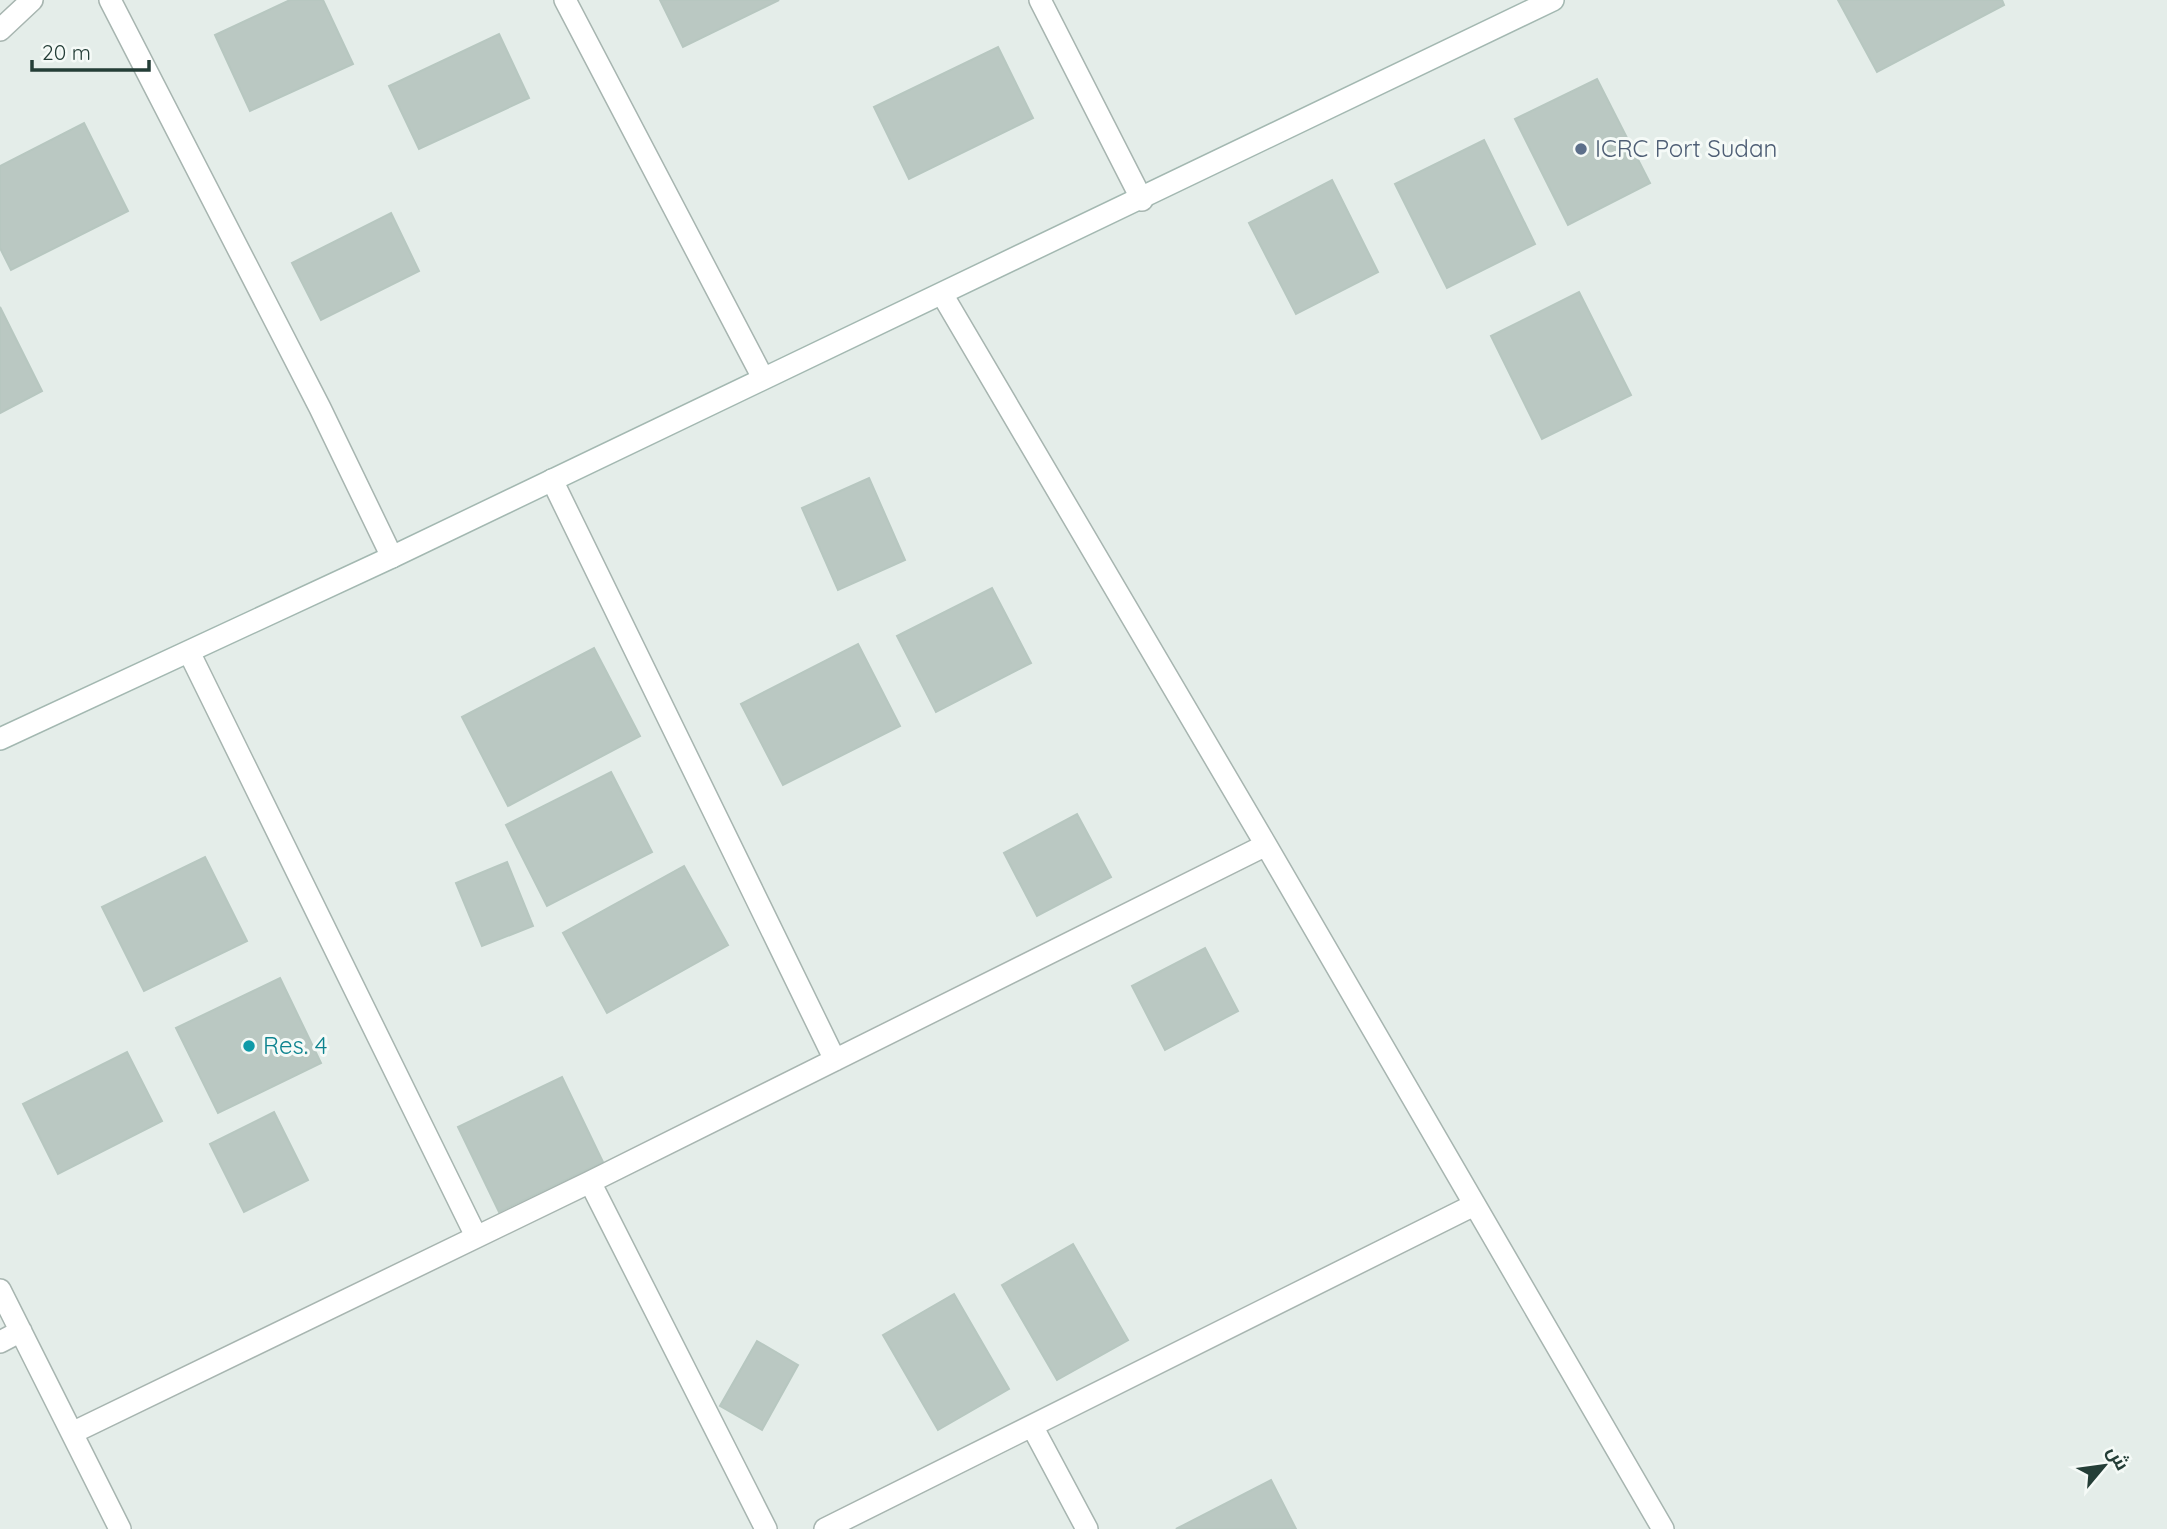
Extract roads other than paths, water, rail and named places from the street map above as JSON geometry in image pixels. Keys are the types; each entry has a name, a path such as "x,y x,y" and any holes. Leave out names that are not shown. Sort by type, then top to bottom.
{"street":[{"path":"0,30 32,0"},
{"path":"110,0 320,408 392,557"},
{"path":"565,0 763,378"},
{"path":"1040,0 1142,200"},
{"path":"0,738 392,557 763,378 1142,200 1553,0"},
{"path":"942,294 1266,845 1662,1529"},
{"path":"552,480 835,1060"},
{"path":"190,652 476,1236"},
{"path":"72,1433 590,1182 1266,845"},
{"path":"590,1182 766,1529"},
{"path":"825,1529 1474,1205"},
{"path":"0,1290 120,1529"},
{"path":"0,1342 21,1331"},
{"path":"1032,1426 1087,1529"}],"place":[{"name":"ICRC Port Sudan","path":"1581,149"},
{"name":"Res. 4","path":"249,1046"}]}
